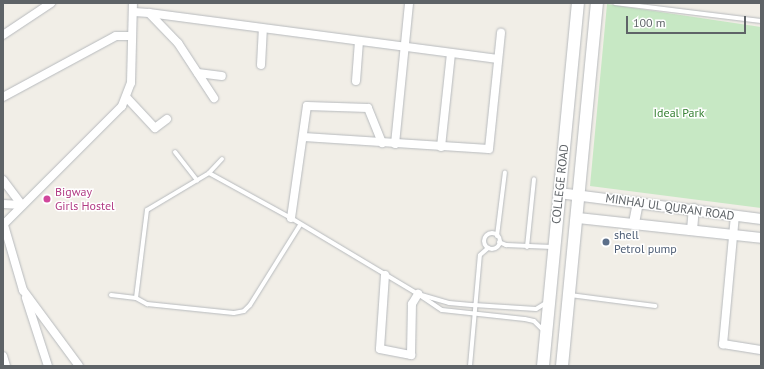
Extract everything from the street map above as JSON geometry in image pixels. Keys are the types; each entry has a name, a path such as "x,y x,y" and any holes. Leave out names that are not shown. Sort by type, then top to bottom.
{"main road":[{"name":"COLLEGE ROAD","path":"542,366 578,3"},
{"name":"COLLEGE ROAD","path":"562,366 578,218 597,3"}],"street":[{"path":"3,35 19,27 51,3"},
{"path":"48,366 3,225 114,116 127,98 131,83 134,12 133,3"},
{"path":"394,144 409,3"},
{"path":"134,12 498,59"},
{"path":"149,13 178,43 214,98"},
{"path":"3,27 19,27"},
{"path":"261,65 263,29"},
{"path":"304,137 490,149 501,33"},
{"path":"3,97 116,36 132,36"},
{"path":"356,81 359,40"},
{"path":"441,146 450,54"},
{"path":"198,73 222,76"},
{"path":"127,98 155,128 167,119"},
{"path":"291,218 300,142 304,137 307,106 368,108 382,143"},
{"path":"3,180 22,205"},
{"name":"MINHAJ UL QURAN ROAD","path":"559,193 580,194 761,219"},
{"path":"634,223 638,202"},
{"path":"3,204 22,205"},
{"path":"692,230 694,209"},
{"path":"735,215 723,344 761,350"},
{"name":"MINHAJ UL QURAN ROAD","path":"578,218 761,238"},
{"path":"385,276 380,348 410,355 412,304 419,295"},
{"path":"24,290 79,366"},
{"path":"3,356 6,366"}],"lane":[{"path":"615,3 761,21"},
{"path":"175,152 197,180"},
{"path":"136,298 147,210 197,180 222,159"},
{"path":"208,172 291,218 300,225 442,310 525,319 534,321 546,332"},
{"path":"505,172 497,236 499,242 506,245 553,246"},
{"path":"527,246 534,179"},
{"path":"111,295 136,298 147,304 234,313 244,311 250,305 300,225"},
{"path":"488,248 484,239 487,234 497,236"},
{"path":"470,366 474,305 480,254 488,248 497,246 499,242"},
{"path":"419,295 474,305 536,309 548,302"},
{"path":"570,295 655,306"}],"green space":[{"name":"Ideal Park","path":"607,4 761,27 761,208 590,186"}],"place":[{"name":"Bigway Girls Hostel","path":"47,199"},
{"name":"shell Petrol pump","path":"606,242"}]}
